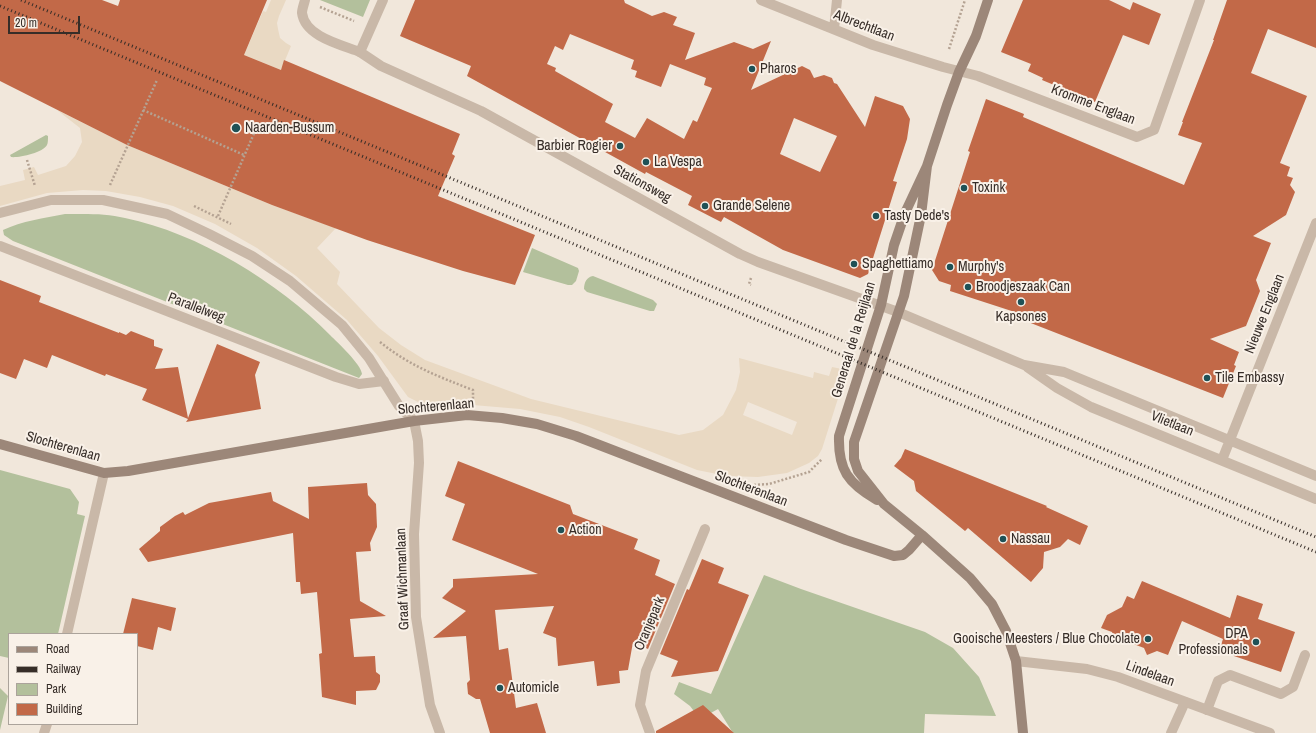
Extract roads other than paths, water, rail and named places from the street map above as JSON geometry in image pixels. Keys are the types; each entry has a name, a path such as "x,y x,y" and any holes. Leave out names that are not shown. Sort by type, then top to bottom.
{"street":[{"name":"Stationsweg","path":"305,0 302,12 308,26 320,36 360,52 381,66 480,111 740,254 758,262 881,306"},
{"path":"360,52 383,0"},
{"name":"Albrechtlaan","path":"761,0 872,45 960,72"},
{"path":"834,29 837,0"},
{"name":"Generaal de la Reijlaan","path":"884,504 862,491 848,477 840,462 838,449 839,436 881,306 896,239 905,212 927,166 960,72 976,36 988,0"},
{"name":"Kromme Englaan","path":"960,72 978,76 1137,137 1154,130 1200,0"},
{"path":"927,166 921,215 904,296 854,442 854,459 858,471 884,504 922,535 970,578 992,604 1006,631 1016,661 1023,733"},
{"path":"0,213 51,200 103,200 167,214 252,256 290,281 342,325 369,358 399,406 414,421"},
{"name":"Nieuwe Englaan","path":"1222,460 1316,223"},
{"name":"Parallelweg","path":"0,246 336,377 359,384 384,381"},
{"name":"Vlietlaan","path":"881,306 1024,365 1057,388 1091,407 1316,499"},
{"name":"Vlietlaan","path":"1024,365 1064,372 1316,476"},
{"name":"Slochterenlaan","path":"0,444 104,473 128,471 414,421 467,415 502,418 537,424 576,436 846,540 894,556 902,555 910,550 922,535"},
{"name":"Graaf Wichmanlaan","path":"414,421 418,441 419,463 414,534 416,617 430,705 440,733"},
{"path":"67,633 104,473"},
{"name":"Oranjepark","path":"650,733 640,705 646,671 705,529"},
{"path":"1208,710 1218,680 1230,675 1280,694 1293,687 1305,655"},
{"name":"Lindelaan","path":"1016,661 1088,669 1118,677 1270,733"},
{"path":"1171,733 1185,702"}],"railway":[{"path":"21,0 1316,537"},
{"path":"0,6 1316,552"}],"place":[{"name":"Pharos","path":"752,69"},
{"name":"Naarden-Bussum","path":"236,128"},
{"name":"Barbier Rogier","path":"620,146"},
{"name":"La Vespa","path":"646,162"},
{"name":"Toxink","path":"964,188"},
{"name":"Grande Selene","path":"705,206"},
{"name":"Tasty Dede's","path":"876,216"},
{"name":"Spaghettiamo","path":"854,264"},
{"name":"Murphy's","path":"950,267"},
{"name":"Broodjeszaak Can","path":"968,287"},
{"name":"Kapsones","path":"1021,302"},
{"name":"Tile Embassy","path":"1207,378"},
{"name":"Action","path":"561,530"},
{"name":"Nassau","path":"1003,539"},
{"name":"Gooische Meesters / Blue Chocolate","path":"1148,639"},
{"name":"DPA Professionals","path":"1256,642"},
{"name":"Automicle","path":"500,688"}]}
